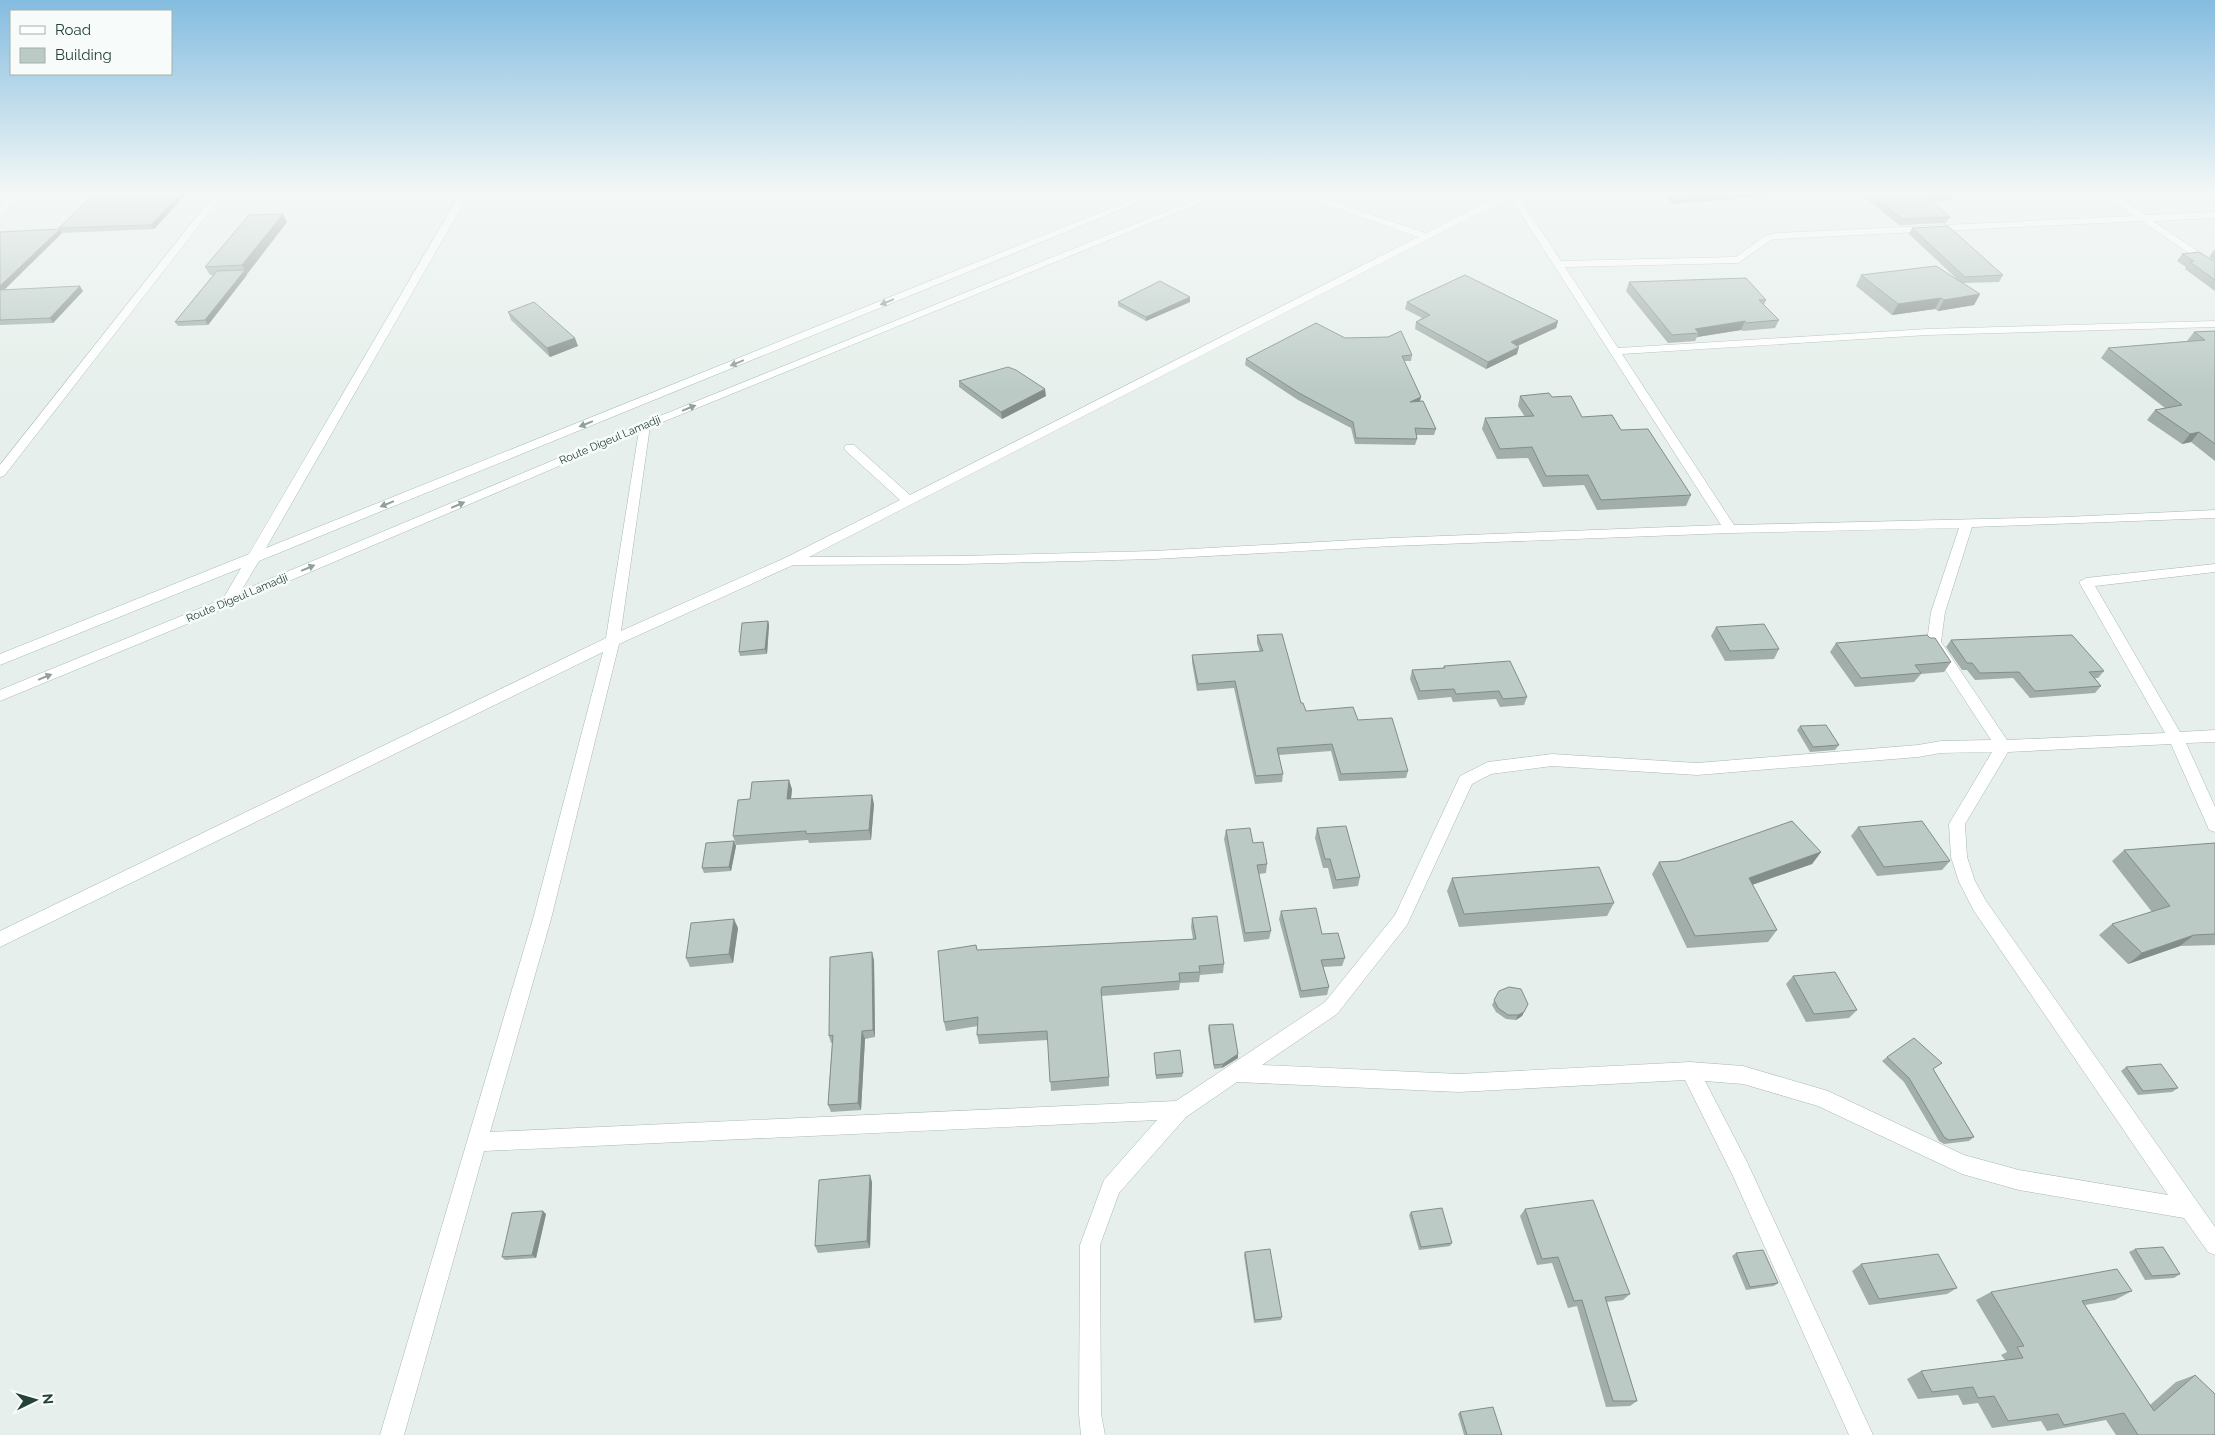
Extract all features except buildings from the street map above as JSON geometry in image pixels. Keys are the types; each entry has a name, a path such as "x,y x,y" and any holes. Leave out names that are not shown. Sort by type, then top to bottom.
{"street":[{"path":"0,473 168,259"},
{"path":"228,602 427,259"},
{"name":"Route Digeul Lamadji","path":"0,660 994,259"},
{"name":"Route Digeul Lamadji","path":"0,696 644,426 1057,259"},
{"path":"0,938 613,641 790,562 1380,259"},
{"path":"1555,259 1730,529"},
{"path":"1558,264 1739,259"},
{"path":"2202,259 2215,268"},
{"path":"1615,351 1927,332 2215,324"},
{"path":"392,1435 542,919 613,641 644,426"},
{"path":"850,448 909,501"},
{"path":"790,562 1154,555 1392,542 2215,514"},
{"path":"1967,523 1938,612 1934,642 2003,746"},
{"path":"2215,568 2086,582 2176,738 2215,825"},
{"path":"1093,1435 1090,1414 1090,1245 1111,1187 1179,1110 1331,1008 1401,920 1466,780 1488,768 1552,760 1697,769 1918,751 1941,747 2215,736"},
{"path":"2003,746 1957,824 1959,857 1967,882 1986,914 2215,1245"},
{"path":"1232,1073 1459,1083 1690,1071 1743,1075 1821,1098 1962,1164 2019,1180 2190,1209"},
{"path":"1690,1071 1740,1169 1862,1435"},
{"path":"478,1142 1179,1110"}]}
